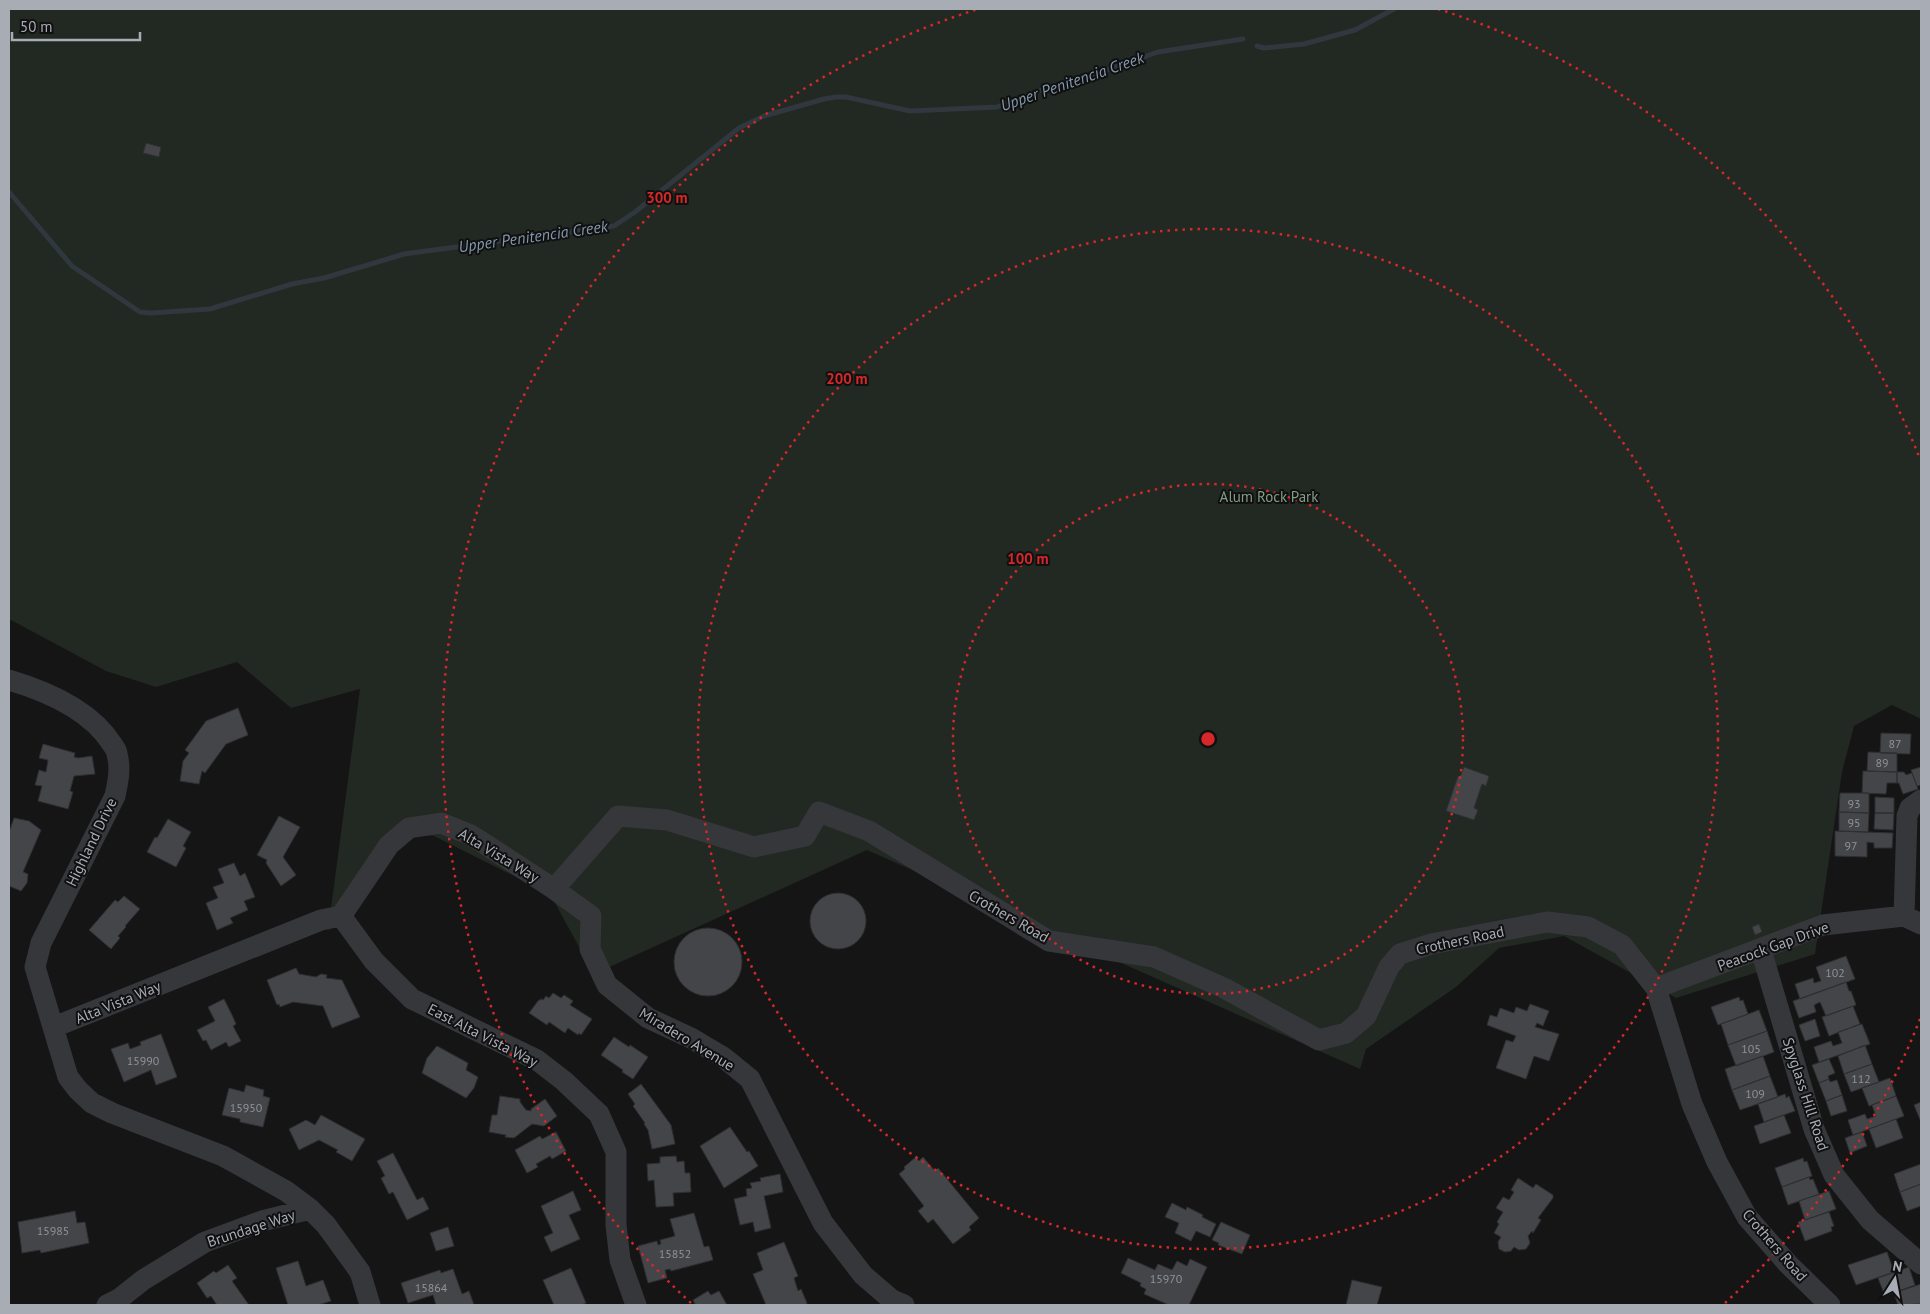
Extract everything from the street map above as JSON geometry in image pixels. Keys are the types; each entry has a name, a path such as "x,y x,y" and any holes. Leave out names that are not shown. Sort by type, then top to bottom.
{"street":[{"name":"Highland Drive","path":"9,680 34,688 83,713 105,733 117,752 119,774 115,796 42,943 35,967 54,1027"},
{"path":"1913,920 1907,816 1910,808 1921,800"},
{"name":"Crothers Road","path":"554,888 618,816 667,820 754,847 805,836 819,812 869,831 1049,941 1154,957 1224,988 1319,1040 1346,1033 1366,1016 1389,967 1400,954 1431,944 1548,922 1588,927 1622,945 1656,988 1692,1104 1717,1162 1747,1217 1788,1264 1830,1305"},
{"name":"Alta Vista Way","path":"54,1027 321,920 341,916 389,845 409,828 441,823 471,835 554,888"},
{"name":"Miradero Avenue","path":"554,888 591,916 590,949 608,985 648,1018 691,1038 723,1058 750,1079 823,1223 863,1275 892,1300 904,1305"},
{"name":"East Alta Vista Way","path":"341,916 374,961 412,999 537,1060 564,1081 599,1114 616,1152 616,1225 620,1260 636,1305"},
{"name":"Peacock Gap Drive","path":"1656,988 1761,950 1823,925 1913,920"},
{"name":"Spyglass Hill Road","path":"1761,950 1814,1129 1834,1175 1870,1220 1921,1264"},
{"path":"54,1027 68,1077 92,1103 112,1113 223,1156 286,1191 310,1209 326,1225 360,1272 370,1305"},
{"name":"Brundage Way","path":"118,1303 143,1280 205,1242 262,1222 310,1209"}],"green space":[{"name":"Alum Rock Park","path":"9,9 1921,9 1921,719 1892,705 1854,726 1842,772 1815,954 1676,998 1564,936 1499,948 1456,987 1366,1049 1360,1069 867,850 594,974 550,894 434,836 412,834 394,851 328,931 360,689 291,708 237,662 156,687 106,671 9,619"}],"building":[{"path":"146,143 161,147 159,157 143,153"},
{"path":"238,708 248,735 226,744 205,773 202,771 199,784 180,781 183,761 189,753 185,750 206,721"},
{"path":"1881,733 1911,734 1910,754 1880,753"},
{"path":"43,744 75,753 74,757 78,758 92,756 95,774 74,776 70,791 73,792 68,809 38,801 42,786 35,785 39,770 46,772 48,760 39,758"},
{"path":"1868,752 1897,753 1897,772 1867,771"},
{"path":"1464,767 1489,776 1486,786 1482,784 1474,808 1478,810 1474,820 1446,811 1458,776 1460,777"},
{"path":"1921,767 1921,785 1917,786 1911,770"},
{"path":"1863,771 1897,772 1897,783 1887,783 1886,794 1862,793"},
{"path":"1897,772 1904,772 1906,775 1912,773 1918,789 1903,794 1899,783 1897,783"},
{"path":"1840,793 1869,793 1869,813 1839,812"},
{"path":"1875,797 1894,798 1894,813 1875,813"},
{"path":"1839,812 1869,813 1868,832 1839,831"},
{"path":"1875,813 1894,813 1893,830 1874,829"},
{"path":"279,816 300,827 283,857 296,875 281,886 266,863 267,860 257,855"},
{"path":"14,818 29,821 41,830 23,872 28,874 27,883 21,891 9,886 9,832"},
{"path":"168,819 191,832 183,846 186,848 176,867 147,852"},
{"path":"1835,831 1893,833 1892,848 1874,848 1874,843 1867,842 1867,857 1835,856"},
{"path":"234,863 240,876 245,873 255,897 244,901 248,910 230,918 233,923 217,930 206,903 218,898 213,887 224,883 218,869"},
{"path":"832,893 844,893 858,901 866,915 864,932 858,941 844,949 832,949 822,944 815,937 810,927 810,915 815,905 822,898"},
{"path":"124,896 140,909 125,926 118,936 120,938 111,949 89,930 115,900 118,902"},
{"path":"1759,924 1762,932 1755,935 1752,927"},
{"path":"715,928 727,934 736,943 742,955 740,975 732,986 715,996 701,996 684,986 676,975 674,955 684,938 695,930"},
{"path":"1846,956 1855,979 1800,999 1795,984 1813,978 1814,983 1821,981 1816,967"},
{"path":"296,968 299,974 316,977 321,974 327,975 326,978 342,980 360,1017 332,1028 323,1006 293,1002 280,1007 279,1004 277,1005 267,980"},
{"path":"1846,982 1856,1005 1826,1016 1820,1002 1814,1005 1816,1012 1799,1018 1793,1001"},
{"path":"553,993 561,998 564,995 573,1001 570,1005 592,1019 581,1035 568,1028 565,1033 549,1022 547,1025 529,1013 538,1001 543,1000 546,996 549,998"},
{"path":"1739,997 1740,1001 1743,1000 1748,1014 1718,1025 1711,1007"},
{"path":"224,999 236,1024 233,1026 241,1041 229,1047 226,1042 211,1050 206,1040 203,1041 197,1030 215,1021 208,1007"},
{"path":"1530,1004 1549,1011 1543,1026 1537,1023 1535,1027 1559,1034 1549,1061 1534,1056 1526,1079 1496,1068 1506,1040 1513,1042 1516,1036 1487,1025 1490,1015 1497,1017 1500,1008 1514,1013 1516,1007 1527,1011"},
{"path":"1853,1006 1860,1024 1829,1036 1822,1017"},
{"path":"1759,1010 1767,1031 1728,1045 1721,1024"},
{"path":"1815,1019 1820,1036 1805,1041 1799,1025"},
{"path":"1862,1024 1870,1044 1819,1062 1814,1047 1831,1041 1833,1046 1842,1043 1838,1032"},
{"path":"1767,1031 1774,1052 1736,1066 1728,1045"},
{"path":"161,1034 177,1077 156,1085 151,1070 124,1082 111,1049 128,1043 130,1049 141,1045 140,1042"},
{"path":"614,1037 648,1057 633,1079 601,1055"},
{"path":"1865,1045 1872,1064 1844,1074 1838,1056"},
{"path":"437,1046 468,1063 466,1070 478,1077 474,1088 466,1098 422,1073 427,1058"},
{"path":"1763,1056 1770,1076 1732,1090 1725,1069"},
{"path":"1829,1059 1835,1073 1828,1076 1829,1079 1819,1083 1812,1065"},
{"path":"1872,1064 1879,1082 1851,1092 1844,1074"},
{"path":"1770,1076 1778,1097 1740,1110 1732,1090"},
{"path":"1890,1078 1896,1096 1869,1106 1862,1088"},
{"path":"1829,1079 1830,1082 1837,1080 1842,1095 1826,1101 1819,1083"},
{"path":"641,1084 671,1125 675,1144 652,1149 645,1123 633,1106 635,1104 628,1094"},
{"path":"246,1085 264,1090 263,1096 270,1098 263,1127 240,1122 240,1119 222,1115 229,1088 244,1092"},
{"path":"1785,1094 1786,1098 1789,1096 1795,1111 1764,1122 1758,1104"},
{"path":"1842,1095 1847,1111 1831,1116 1826,1101"},
{"path":"500,1096 520,1099 526,1110 531,1111 531,1109 545,1099 557,1116 544,1126 532,1124 514,1138 489,1132 492,1115 497,1115"},
{"path":"1896,1096 1904,1116 1853,1135 1848,1120 1865,1114 1867,1119 1876,1116 1872,1105"},
{"path":"1921,1102 1921,1122 1914,1105"},
{"path":"321,1115 365,1139 352,1161 336,1152 338,1150 319,1140 299,1150 289,1129 306,1120 315,1125"},
{"path":"1784,1115 1791,1133 1760,1144 1754,1126"},
{"path":"1896,1119 1903,1138 1876,1148 1869,1129"},
{"path":"730,1127 758,1166 724,1188 700,1146"},
{"path":"556,1132 566,1151 552,1159 550,1156 536,1164 538,1167 527,1173 515,1150 540,1136 542,1139"},
{"path":"1862,1132 1867,1146 1850,1153 1845,1138"},
{"path":"393,1153 417,1200 423,1197 429,1209 407,1220 393,1192 389,1194 381,1178 385,1176 377,1161"},
{"path":"676,1156 677,1162 684,1161 685,1173 690,1173 691,1192 673,1193 674,1206 656,1207 654,1180 648,1181 647,1164 660,1163 660,1157"},
{"path":"916,1157 919,1161 923,1157 935,1171 938,1168 979,1218 969,1227 971,1230 953,1244 933,1219 928,1223 918,1211 924,1206 899,1174"},
{"path":"1803,1158 1804,1162 1807,1161 1812,1176 1782,1187 1775,1168"},
{"path":"1921,1164 1921,1184 1900,1192 1894,1174"},
{"path":"780,1174 783,1192 764,1196 771,1228 755,1232 753,1222 740,1225 734,1199 747,1196 746,1189 752,1188 750,1183 761,1181 760,1178"},
{"path":"1809,1177 1810,1180 1813,1179 1819,1194 1788,1205 1782,1187"},
{"path":"1518,1178 1533,1188 1536,1184 1553,1195 1553,1198 1538,1218 1541,1220 1533,1233 1532,1231 1528,1236 1530,1243 1526,1249 1519,1250 1514,1247 1511,1251 1505,1252 1499,1249 1498,1242 1501,1237 1494,1233 1499,1224 1497,1222 1503,1212 1496,1208 1503,1197 1509,1200 1514,1192 1511,1190"},
{"path":"1921,1184 1921,1206 1907,1211 1900,1192"},
{"path":"573,1191 581,1210 569,1215 580,1239 551,1252 544,1237 553,1233 541,1206"},
{"path":"1829,1191 1836,1209 1805,1220 1799,1201"},
{"path":"1172,1203 1186,1210 1187,1207 1216,1224 1210,1237 1196,1231 1191,1241 1175,1233 1179,1223 1165,1217"},
{"path":"75,1211 77,1223 85,1222 89,1243 41,1253 40,1250 22,1253 18,1222"},
{"path":"1829,1212 1834,1226 1831,1227 1832,1231 1805,1241 1798,1222"},
{"path":"694,1213 704,1247 709,1246 713,1260 671,1271 670,1269 665,1270 667,1278 648,1283 638,1246 657,1241 658,1245 661,1244 660,1240 675,1236 670,1219"},
{"path":"1221,1222 1250,1235 1242,1254 1218,1245 1219,1243 1212,1240"},
{"path":"448,1227 454,1246 436,1251 430,1233"},
{"path":"784,1242 798,1276 794,1278 798,1291 801,1289 807,1303 806,1305 766,1305 753,1274 763,1270 757,1253"},
{"path":"1887,1252 1894,1272 1856,1285 1848,1265"},
{"path":"1128,1258 1155,1270 1158,1264 1172,1270 1177,1261 1187,1266 1190,1259 1207,1267 1189,1305 1169,1305 1144,1294 1146,1289 1140,1286 1141,1283 1121,1273"},
{"path":"298,1261 306,1286 323,1280 331,1301 318,1305 288,1305 276,1268"},
{"path":"228,1265 237,1278 232,1281 249,1305 217,1305 211,1296 207,1298 197,1283 214,1271 216,1273"},
{"path":"1909,1267 1915,1285 1885,1296 1878,1278"},
{"path":"571,1268 586,1303 582,1305 554,1305 543,1280"},
{"path":"453,1269 462,1294 469,1291 474,1305 436,1305 433,1295 408,1303 401,1283 440,1270 441,1273"},
{"path":"1352,1280 1382,1287 1377,1305 1346,1305"},
{"path":"1921,1284 1921,1304 1898,1305 1894,1293"},
{"path":"708,1291 711,1295 719,1291 727,1305 694,1305 693,1300"}],"waterway":[{"name":"Upper Penitencia Creek","path":"1257,46 1264,48 1304,44 1355,30 1394,9"},
{"name":"Upper Penitencia Creek","path":"9,192 72,266 140,312 210,309 292,284 324,278 404,254 614,226 635,212 739,128 764,116 824,99 846,97 910,111 997,107 1047,88 1083,78 1158,52 1243,39"}]}
